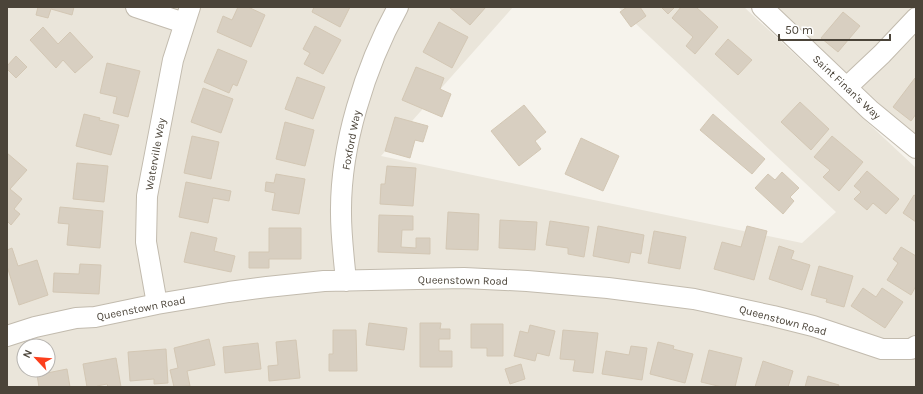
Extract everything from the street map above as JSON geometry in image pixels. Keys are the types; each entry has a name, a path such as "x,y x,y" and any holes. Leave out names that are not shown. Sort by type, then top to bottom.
{"street":[{"path":"136,7 187,15"},
{"name":"Foxford Way","path":"346,281 341,214 346,155 355,114 374,56 398,7"},
{"name":"Saint Finan's Way","path":"762,7 870,110 916,148"},
{"name":"Waterville Way","path":"157,304 146,242 147,196 173,60 187,15"},
{"path":"847,87 882,54 916,18"},
{"name":"Queenstown Road","path":"7,336 35,327 157,304 267,287 324,282 464,278 527,281 587,288 608,288 694,299 722,304 813,326 882,349 911,349 916,346"}],"shaded area":[{"path":"7,7 513,7 381,156 802,243 836,212 618,7 744,7 916,168 916,387 7,387"},
{"path":"777,7 916,7 916,138 915,137"}],"building":[{"path":"38,7 74,7 72,15 51,9 48,18 36,15"},
{"path":"238,7 248,7 265,15 251,47 217,32 223,16 232,20"},
{"path":"314,7 350,7 340,27 312,12"},
{"path":"449,7 486,7 470,25"},
{"path":"627,7 640,7 646,16 631,27 620,12"},
{"path":"661,7 675,7 668,14"},
{"path":"681,7 696,7 718,27 695,54 686,46 693,37 672,18"},
{"path":"843,12 860,26 838,52 821,38"},
{"path":"439,22 468,37 452,68 423,52"},
{"path":"315,26 341,40 323,74 304,64 310,53 303,49"},
{"path":"43,27 58,44 70,32 93,57 75,73 63,60 56,68 30,40"},
{"path":"728,39 752,60 738,75 715,54"},
{"path":"218,49 247,61 237,86 233,84 229,93 204,82"},
{"path":"16,56 27,67 16,78 7,69 7,66"},
{"path":"107,63 140,71 128,117 113,113 117,97 100,93"},
{"path":"416,67 444,78 440,89 451,94 442,117 402,100"},
{"path":"297,77 325,87 313,119 285,109"},
{"path":"915,78 916,114 911,121 893,107"},
{"path":"203,88 233,99 221,133 191,122"},
{"path":"800,102 829,129 811,150 781,122"},
{"path":"524,105 546,132 535,141 541,149 519,166 491,131"},
{"path":"84,114 100,118 99,120 119,125 111,155 76,146"},
{"path":"713,114 765,159 752,174 700,130"},
{"path":"395,117 428,126 423,142 415,140 410,158 385,151"},
{"path":"285,122 314,130 305,166 276,159"},
{"path":"192,136 219,142 211,179 184,173"},
{"path":"832,136 863,162 839,191 823,177 830,170 814,157"},
{"path":"581,138 619,156 603,191 565,174"},
{"path":"7,153 27,170 10,189 22,199 14,209 20,214 11,225 7,221"},
{"path":"77,163 108,166 104,202 73,199"},
{"path":"387,166 416,168 413,206 380,204 381,184 385,184"},
{"path":"867,171 899,199 886,214 873,203 867,210 854,199 861,192 854,186"},
{"path":"782,172 799,188 790,197 794,201 783,214 755,188 768,174 775,180"},
{"path":"276,174 305,179 299,214 272,210 275,193 265,191 266,182 274,183"},
{"path":"186,182 231,191 229,201 213,198 208,223 179,217"},
{"path":"914,195 916,196 916,222 903,213"},
{"path":"60,207 103,211 100,248 67,245 69,224 58,223"},
{"path":"448,212 479,214 478,250 446,249"},
{"path":"379,215 413,216 413,230 402,230 401,247 416,248 416,238 430,238 430,254 378,252"},
{"path":"500,220 537,222 535,250 499,248"},
{"path":"550,221 589,227 584,257 568,254 568,248 546,245"},
{"path":"598,226 644,235 641,254 631,252 629,263 593,256"},
{"path":"747,226 767,231 754,280 714,269 722,242 741,247"},
{"path":"269,228 301,228 301,259 269,259 269,268 249,268 249,252 269,252"},
{"path":"654,231 686,237 680,269 648,263"},
{"path":"191,232 217,238 214,251 235,256 231,272 184,262"},
{"path":"779,246 794,251 791,259 810,265 802,290 769,279"},
{"path":"901,247 916,256 916,286 911,295 887,280 898,263 893,259"},
{"path":"12,248 18,266 37,260 48,295 19,305 7,266 7,250"},
{"path":"80,264 101,265 99,294 53,292 54,273 79,274"},
{"path":"819,266 853,276 844,307 826,302 827,299 811,295"},
{"path":"863,288 876,297 882,288 903,302 885,328 851,306"},
{"path":"369,323 407,328 404,350 366,345"},
{"path":"420,323 441,323 440,329 450,329 450,339 439,339 439,351 452,351 452,367 420,367"},
{"path":"471,324 503,324 503,356 487,356 487,348 471,348"},
{"path":"530,325 555,331 549,356 537,353 535,361 514,356 520,331 528,333"},
{"path":"333,330 356,330 357,371 329,371 329,354 333,354"},
{"path":"563,330 598,333 593,373 573,371 575,360 560,359"},
{"path":"209,339 215,365 187,371 190,386 174,387 170,370 178,368 174,348"},
{"path":"296,340 300,378 269,381 268,366 278,365 276,342"},
{"path":"658,342 674,346 673,349 693,354 685,383 650,374"},
{"path":"258,343 261,369 225,373 223,347"},
{"path":"631,346 647,348 642,380 602,374 606,351 629,355"},
{"path":"166,349 168,383 154,384 154,379 130,381 128,352"},
{"path":"709,350 742,358 735,387 722,387 701,382"},
{"path":"116,358 121,387 108,387 107,384 97,387 87,387 83,364"},
{"path":"763,361 793,371 788,387 755,387"},
{"path":"521,364 525,379 510,384 505,369"},
{"path":"67,369 70,387 39,387 38,378 56,378 56,371"},
{"path":"808,376 839,385 838,387 805,387"}]}
